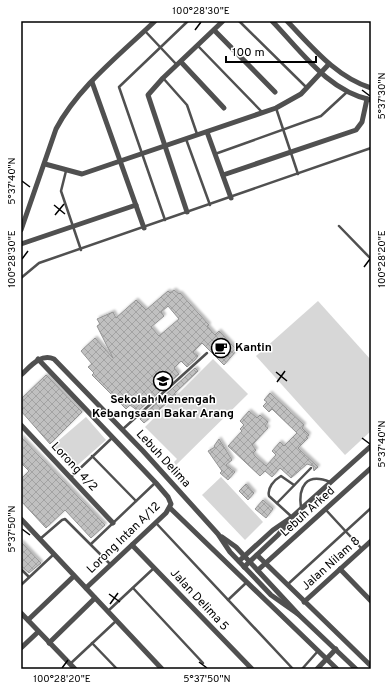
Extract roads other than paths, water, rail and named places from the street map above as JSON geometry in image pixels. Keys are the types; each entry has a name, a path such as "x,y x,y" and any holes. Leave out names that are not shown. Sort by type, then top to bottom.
{"street":[{"path":"21,230 56,129 62,116 92,82 155,21"},
{"path":"187,212 148,95 163,78 223,21"},
{"path":"223,175 356,130 362,122 369,99 347,92 335,85 320,72 272,21"},
{"path":"287,21 329,64 347,79 371,88"},
{"path":"214,30 275,92"},
{"path":"179,63 224,108"},
{"path":"45,164 66,171 82,174 276,108 295,98 329,64"},
{"path":"92,82 144,228"},
{"path":"207,132 231,198"},
{"path":"21,244 136,205"},
{"name":"Lebuh Delima","path":"38,359 49,357 54,359 122,429 218,534 244,567 271,595 298,614"},
{"path":"21,375 38,359 156,482"},
{"name":"Lorong 4/2","path":"21,425 113,523"},
{"name":"Lebuh Arked","path":"239,561 273,530 292,517 371,446"},
{"name":"Lebuh Arked","path":"258,570 371,468"},
{"name":"Lorong Intan A/12","path":"86,588 156,523 170,508 170,499 156,482"},
{"path":"170,508 337,669"},
{"name":"Lebuh Arked","path":"244,567 278,535 292,517"},
{"path":"21,519 162,669"},
{"name":"Lebuh Delima","path":"218,534 245,556 298,614 356,669"},
{"name":"Jalan Nilam 8","path":"304,602 371,541"},
{"name":"Jalan Delima 5","path":"132,545 252,669"},
{"path":"256,555 371,666"},
{"path":"340,569 371,601"},
{"path":"28,620 74,576"},
{"path":"49,643 95,598"},
{"path":"21,613 75,669"},
{"path":"21,648 38,632"},
{"path":"317,669 336,649"}],"lane":[{"path":"165,220 119,87 188,21"},
{"path":"239,21 306,87"},
{"path":"145,31 161,48 179,63"},
{"path":"198,46 262,112"},
{"path":"163,78 184,101 197,134"},
{"path":"215,154 321,116 347,92"},
{"path":"276,108 298,174"},
{"path":"186,139 210,205"},
{"path":"21,278 39,263 81,250 371,148"},
{"path":"66,171 61,191 81,250"},
{"path":"339,226 371,259"},
{"path":"122,429 207,353"},
{"path":"71,478 92,456 113,438"},
{"path":"92,456 136,501"},
{"path":"277,503 311,468"},
{"path":"292,517 268,493 269,488 278,477 285,478 294,485"},
{"path":"301,509 299,496 302,487 316,478 330,482"},
{"path":"92,544 156,482"},
{"path":"287,585 371,508"},
{"path":"326,509 362,549"},
{"path":"40,539 65,519 92,544 111,565"},
{"path":"156,523 293,669"},
{"path":"21,585 54,554"},
{"path":"107,611 154,567"},
{"path":"21,569 29,577"},
{"path":"228,600 247,582"},
{"path":"133,588 203,663"},
{"path":"70,664 116,620"},
{"path":"92,643 117,669"},
{"path":"302,669 318,651"}],"place":[{"name":"Kantin","path":"221,348"},
{"name":"Sekolah Menengah Kebangsaan Bakar Arang","path":"163,381"}]}
